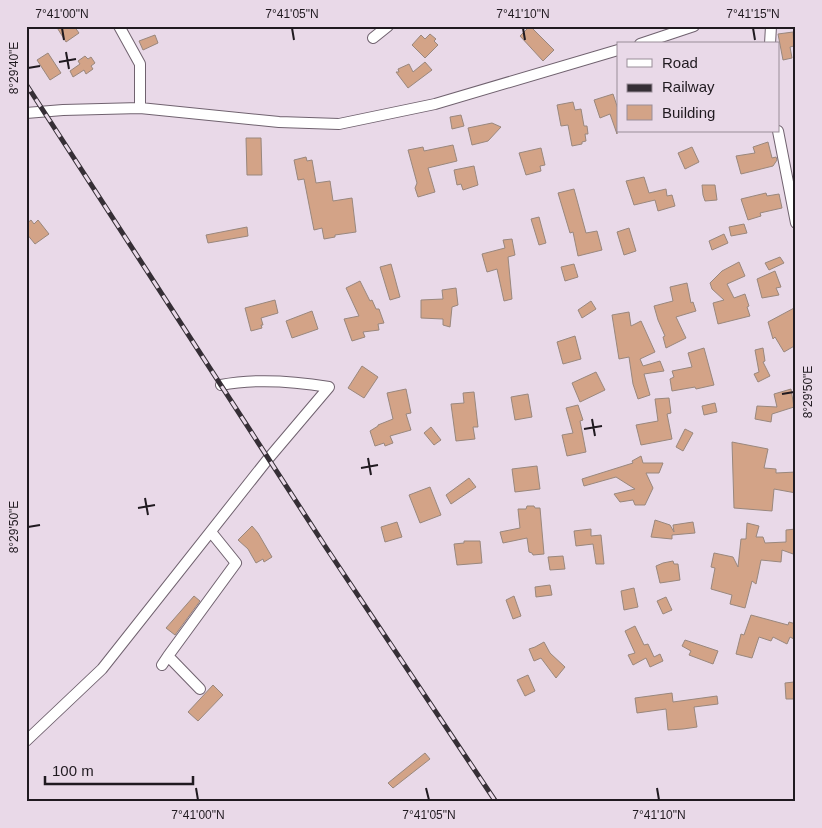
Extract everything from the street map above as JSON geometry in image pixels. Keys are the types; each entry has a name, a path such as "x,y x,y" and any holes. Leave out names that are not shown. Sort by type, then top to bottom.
{"street":[{"path":"119,26 140,64 140,108"},
{"path":"373,38 388,26"},
{"path":"646,42 694,26"},
{"path":"770,42 771,26"},
{"path":"26,113 140,108 280,122 339,124 436,104 617,50"},
{"path":"778,132 796,224"},
{"path":"26,741 102,669 268,459 329,387 299,382 268,380 221,385"},
{"path":"200,689 165,661 236,563 212,532"}],"building":[{"path":"56,26 74,26 79,33 66,42"},
{"path":"530,26 554,50 543,61 520,36"},
{"path":"793,32 794,46 790,47 792,58 783,60 778,34"},
{"path":"430,34 436,39 434,41 438,45 425,58 412,45 421,35 425,39"},
{"path":"155,35 158,43 143,50 139,41"},
{"path":"48,53 61,73 50,80 37,60"},
{"path":"85,56 88,59 91,57 95,63 91,66 93,69 86,74 84,70 73,77 70,71 80,64 78,61"},
{"path":"425,62 432,70 408,88 396,72 399,72 398,69 409,64 413,72"},
{"path":"613,94 617,106 617,134 610,114 600,118 594,100"},
{"path":"573,102 575,110 581,109 584,126 587,126 588,134 585,134 586,141 582,142 582,144 572,146 568,125 561,126 557,105"},
{"path":"461,115 464,126 452,129 450,117"},
{"path":"492,123 501,127 488,141 472,145 468,128"},
{"path":"246,138 261,138 262,175 247,175"},
{"path":"768,142 772,158 776,157 777,160 773,166 741,174 736,156 755,153 753,147"},
{"path":"453,145 457,161 428,168 435,192 418,197 415,188 417,183 408,150 423,147 424,151"},
{"path":"692,147 699,162 685,169 678,153"},
{"path":"541,148 545,165 540,166 541,171 526,175 519,153"},
{"path":"306,157 307,161 312,160 316,183 330,181 333,201 352,198 356,232 335,235 335,237 324,239 322,228 314,230 304,179 298,180 294,160"},
{"path":"474,166 478,185 463,190 461,184 457,185 454,170"},
{"path":"644,177 649,193 666,189 667,196 672,195 675,206 658,211 655,200 634,205 626,181"},
{"path":"702,185 715,185 717,200 705,201"},
{"path":"574,189 586,233 597,231 602,250 578,256 573,232 570,233 558,193"},
{"path":"766,193 767,196 779,194 782,208 760,213 761,216 748,220 741,199"},
{"path":"539,217 546,243 539,245 531,219"},
{"path":"31,220 34,224 38,220 49,234 35,244 26,233 26,224"},
{"path":"744,224 747,233 731,236 729,227"},
{"path":"247,227 248,236 208,243 206,235"},
{"path":"629,228 636,251 624,255 617,232"},
{"path":"724,234 728,243 712,250 709,241"},
{"path":"512,239 515,255 508,257 512,299 504,301 497,269 487,272 482,254 505,248 503,240"},
{"path":"780,257 784,263 769,270 765,263"},
{"path":"739,262 745,276 727,284 734,298 745,294 750,316 718,324 713,303 724,300 712,289 710,283 722,271"},
{"path":"391,264 400,297 390,300 380,267"},
{"path":"574,264 578,277 565,281 561,267"},
{"path":"775,271 781,287 776,288 779,295 762,298 757,279"},
{"path":"360,281 370,301 372,300 376,309 379,309 384,323 378,324 379,330 363,332 365,337 352,341 344,319 359,316 346,288"},
{"path":"687,283 691,303 693,302 696,311 676,317 686,338 666,348 663,337 665,336 654,306 673,301 670,287"},
{"path":"456,288 458,305 452,307 450,327 443,325 443,319 421,318 421,300 443,299 442,290"},
{"path":"275,300 278,313 261,318 262,328 251,331 245,308"},
{"path":"591,301 596,309 582,318 578,310"},
{"path":"796,307 796,345 784,352 775,337 773,339 768,322"},
{"path":"312,311 318,329 292,338 286,321"},
{"path":"629,312 631,326 641,321 655,352 640,359 643,366 660,361 664,371 644,374 650,395 638,399 633,384 629,357 619,359 612,315"},
{"path":"575,336 581,359 563,364 557,342"},
{"path":"704,348 714,385 672,391 670,379 674,377 672,371 692,367 688,353"},
{"path":"763,348 765,361 763,362 770,376 758,382 754,374 759,372 755,350"},
{"path":"362,366 378,377 364,398 348,388"},
{"path":"596,372 605,390 580,402 572,383"},
{"path":"406,389 411,413 406,414 411,430 390,436 393,443 385,446 384,443 375,446 370,431 378,425 393,419 387,393"},
{"path":"791,389 794,407 772,414 771,422 755,419 757,406 777,407 774,394"},
{"path":"474,392 478,427 473,427 475,439 456,441 451,404 464,403 463,393"},
{"path":"528,394 532,417 515,420 511,397"},
{"path":"669,398 671,413 667,414 672,439 641,445 636,425 658,421 655,399"},
{"path":"715,403 717,412 704,415 702,406"},
{"path":"578,405 583,420 580,421 586,452 567,456 562,435 573,433 566,408"},
{"path":"431,427 441,440 434,445 424,433"},
{"path":"685,429 693,433 683,451 676,447"},
{"path":"732,442 768,449 764,468 776,469 776,473 796,472 796,493 774,489 772,511 734,508"},
{"path":"641,456 643,463 663,463 659,473 646,473 653,488 645,505 635,505 633,500 620,502 614,494 635,489 616,477 584,486 582,479 633,463 632,461"},
{"path":"537,466 540,489 515,492 512,469"},
{"path":"469,478 476,487 451,504 446,495"},
{"path":"430,487 441,515 420,523 409,495"},
{"path":"527,506 540,508 544,554 533,555 529,552 527,538 503,543 500,532 520,528 518,509 526,509"},
{"path":"655,520 670,525 674,532 673,525 693,522 695,533 672,535 672,539 651,537"},
{"path":"397,522 402,537 385,542 381,527"},
{"path":"747,523 759,526 756,537 763,537 765,543 786,542 786,530 796,529 796,555 782,550 781,562 761,560 756,584 752,581 745,608 730,604 732,595 711,589 715,568 711,567 714,553 733,557 738,567 741,539 746,539"},
{"path":"252,526 272,557 264,562 263,559 256,563 248,549 238,540"},
{"path":"591,529 591,536 601,535 604,564 596,564 593,544 576,546 574,531"},
{"path":"464,541 480,541 482,563 457,565 454,544 464,543"},
{"path":"563,556 565,569 550,570 548,557"},
{"path":"673,561 674,564 678,564 680,580 660,583 656,566"},
{"path":"550,585 552,595 536,597 535,587"},
{"path":"634,588 638,607 624,610 621,591"},
{"path":"194,596 200,601 175,635 166,628"},
{"path":"514,596 521,616 513,619 506,600"},
{"path":"666,597 672,610 663,614 657,601"},
{"path":"751,615 788,625 789,622 796,624 796,640 790,637 787,644 773,637 771,641 759,637 752,658 736,654 741,634 744,635"},
{"path":"635,626 644,645 648,644 654,657 660,654 663,661 650,667 646,658 633,665 628,655 635,653 625,631"},
{"path":"685,640 718,651 713,664 689,655 691,651 682,646"},
{"path":"544,642 550,653 565,667 556,678 541,658 534,661 529,649"},
{"path":"528,675 535,691 525,696 517,680"},
{"path":"794,682 794,699 786,699 785,683"},
{"path":"213,685 223,695 198,721 188,712"},
{"path":"672,693 673,702 717,696 718,704 694,707 697,727 683,729 668,730 666,709 637,713 635,698"},
{"path":"425,753 430,759 393,788 388,783"}],"railway":[{"path":"26,84 325,546 496,802"}]}
